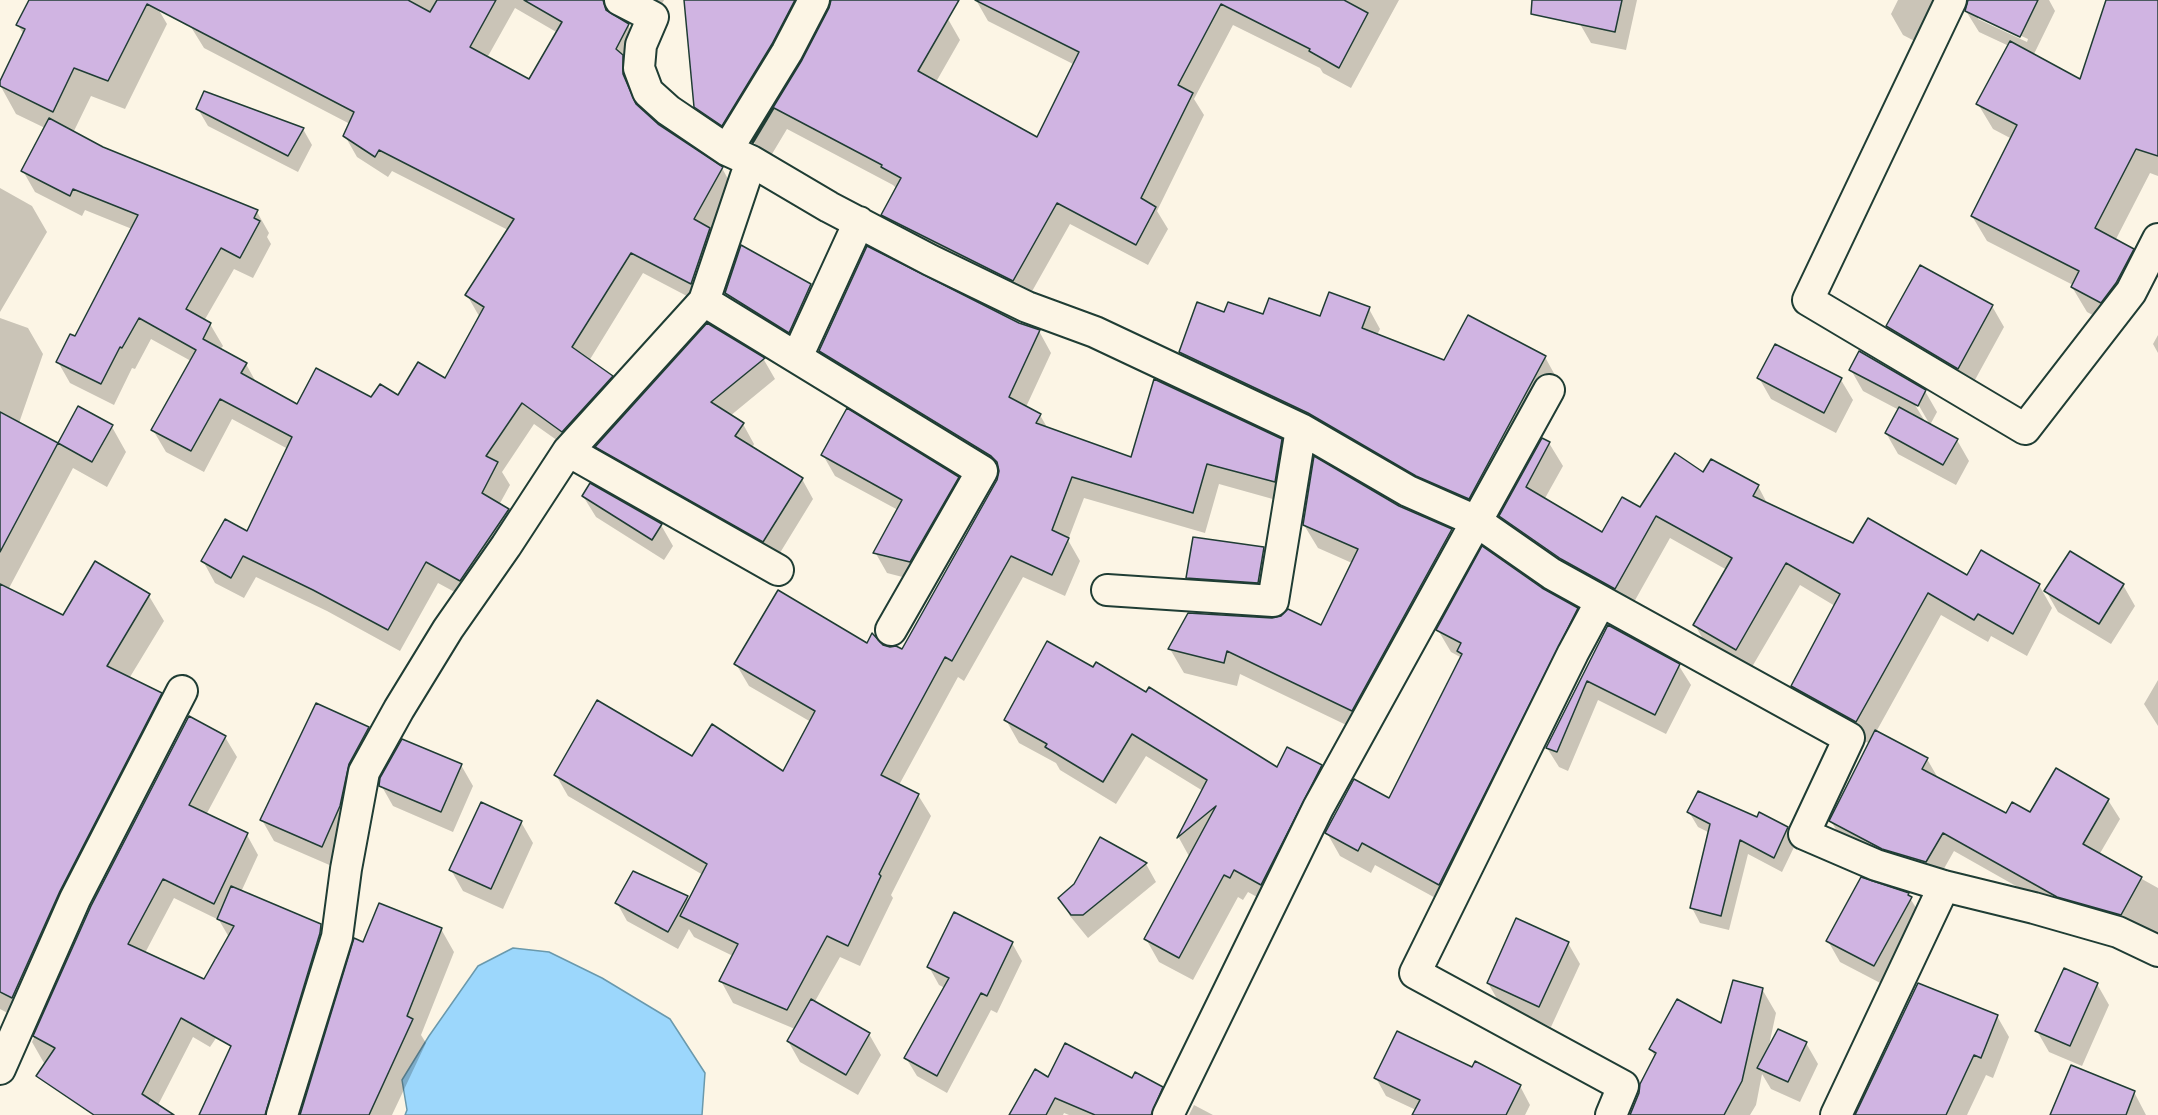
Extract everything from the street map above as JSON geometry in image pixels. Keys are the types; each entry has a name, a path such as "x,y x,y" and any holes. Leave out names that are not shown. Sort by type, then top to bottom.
{"street":[{"path":"620,0 653,17 641,45 639,68 648,92 668,110 739,155 930,260 1027,307 1095,332 1301,429 1408,491 1476,521 1552,574 1849,738 1804,834 1876,865 1944,886 2034,908 2155,943"},
{"path":"282,1115 337,937 345,869 364,772 448,629 568,451 704,301 739,155 814,0"},
{"path":"1951,0 1808,300 2025,429 2132,292 2158,238"},
{"path":"797,357 859,222"},
{"path":"704,301 982,471 891,630"},
{"path":"1168,1115 1318,808 1549,390"},
{"path":"1107,590 1273,601 1301,429"},
{"path":"568,451 778,570"},
{"path":"1601,601 1414,973 1623,1086 1611,1115"},
{"path":"0,1069 75,899 182,691"},
{"path":"1836,1115 1944,886"}],"water":[{"path":"513,948 549,952 602,978 670,1019 705,1073 702,1115 405,1115 407,1110 402,1080 429,1036 478,966"}],"building":[{"path":"29,0 408,0 430,12 437,0 496,0 470,47 529,79 562,22 524,0 603,0 606,10 629,24 616,49 623,55 623,74 636,104 658,124 723,167 694,219 710,228 691,284 631,253 572,347 613,376 562,432 522,403 486,456 498,462 482,493 509,509 460,581 426,562 388,630 243,556 231,578 201,561 225,519 247,531 292,437 220,399 191,451 151,430 196,350 139,318 122,348 120,347 101,384 56,362 70,334 75,336 138,215 73,189 70,196 21,171 49,118 103,147 258,210 254,218 260,221 240,258 221,248 186,309 211,323 203,339 247,363 241,373 297,404 316,368 371,397 380,384 398,395 418,362 445,378 484,307 465,295 514,219 379,150 375,157 343,136 354,112 147,4 108,81 74,68 53,112 0,86 0,81 25,29 16,25"},
{"path":"684,0 795,0 772,44 722,126 694,107"},
{"path":"831,0 959,0 918,71 1037,137 1079,52 975,0 1344,0 1368,13 1339,68 1309,51 1310,49 1221,4 1178,85 1193,93 1141,198 1156,207 1136,245 1057,203 1013,281 881,215 901,178 881,167 882,165 774,108 752,142 802,60"},
{"path":"1532,0 1622,0 1615,32 1531,14"},
{"path":"1968,0 2038,0 2020,37 1965,11"},
{"path":"2106,0 2158,0 2158,156 2136,149 2095,228 2134,249 2116,283 2101,303 2071,287 2079,271 1971,216 2017,125 1976,104 2010,41 2080,79"},
{"path":"204,91 304,128 288,156 196,109"},
{"path":"741,245 811,284 789,333 725,293"},
{"path":"867,246 1019,323 1040,330 1009,397 1041,414 1036,423 1131,457 1154,379 1282,439 1275,482 1207,464 1193,513 1072,477 1052,530 1069,538 1052,575 1011,556 952,661 945,657 881,775 919,794 879,874 881,876 848,946 827,936 787,1010 719,981 738,944 680,916 707,864 554,775 597,700 692,756 712,724 783,771 815,711 734,664 778,590 867,643 872,633 883,645 902,649 997,480 999,471 997,462 991,456 819,351"},
{"path":"1920,265 1993,305 1958,369 1886,326"},
{"path":"1329,292 1370,307 1362,328 1444,360 1468,315 1546,356 1469,499 1416,476 1308,413 1179,352 1197,302 1224,312 1228,302 1263,314 1269,298 1320,316"},
{"path":"707,323 765,358 711,402 744,423 735,436 803,478 763,542 595,447"},
{"path":"1775,344 1842,378 1824,413 1757,378"},
{"path":"1859,351 1926,390 1918,406 1849,370"},
{"path":"78,406 113,425 92,462 58,443"},
{"path":"1899,407 1958,439 1943,465 1885,433"},
{"path":"847,408 959,477 910,562 873,553 902,500 821,455"},
{"path":"0,412 58,443 0,552"},
{"path":"1542,438 1550,442 1526,487 1602,532 1622,497 1640,507 1675,453 1703,472 1711,459 1759,485 1753,496 1853,543 1868,518 1967,575 1981,550 2040,584 2013,634 1978,614 1974,620 1928,593 1856,722 1791,686 1840,594 1786,563 1736,650 1693,625 1732,558 1656,516 1615,589 1561,559 1499,516"},
{"path":"1314,456 1399,506 1452,529 1352,711 1227,651 1224,663 1168,649 1188,613 1272,618 1281,616 1288,609 1321,625 1358,549 1303,525"},
{"path":"590,483 662,524 652,540 582,496"},
{"path":"1193,537 1264,547 1258,583 1186,578"},
{"path":"1482,546 1542,588 1578,608 1439,885 1362,843 1358,851 1325,833 1354,779 1389,798 1462,654 1457,651 1461,643 1436,630"},
{"path":"2070,551 2124,584 2099,624 2044,591"},
{"path":"95,561 150,594 107,666 162,693 60,891 12,998 0,992 0,584 63,615"},
{"path":"1608,625 1680,664 1655,715 1587,681 1557,752 1546,748"},
{"path":"1047,641 1093,667 1096,662 1146,692 1149,687 1277,767 1287,747 1322,765 1261,885 1234,870 1230,878 1224,875 1179,958 1144,939 1216,806 1177,838 1207,780 1132,734 1103,782 1045,747 1047,744 1004,720"},
{"path":"316,703 369,727 349,764 340,806 322,847 260,820"},
{"path":"189,716 226,736 189,805 248,833 214,904 163,879 128,944 204,979 234,926 217,919 231,886 321,924 320,933 265,1115 199,1115 231,1046 181,1018 142,1094 174,1115 94,1115 36,1076 55,1048 33,1036 91,906"},
{"path":"1875,730 1928,758 1922,769 2006,813 2012,802 2030,812 2056,768 2109,799 2083,844 2142,877 2121,915 2057,897 1943,833 1926,862 1882,849 1829,821"},
{"path":"402,739 462,764 441,812 379,786 380,778"},
{"path":"1698,791 1757,817 1759,812 1788,827 1774,858 1740,840 1721,916 1690,908 1710,824 1687,812"},
{"path":"481,802 522,821 491,889 449,870"},
{"path":"1100,837 1147,863 1083,915 1071,915 1058,898 1074,884"},
{"path":"633,871 688,896 668,932 615,903"},
{"path":"1861,877 1909,893 1908,895 1912,897 1874,966 1826,941"},
{"path":"379,903 442,928 407,1016 413,1019 369,1115 300,1115 354,938 363,942"},
{"path":"954,912 1013,942 987,996 981,993 937,1076 904,1058 949,978 927,967"},
{"path":"1516,918 1569,942 1539,1007 1487,983"},
{"path":"2064,968 2098,983 2070,1046 2035,1031"},
{"path":"1733,980 1763,988 1742,1081 1724,1115 1630,1115 1639,1093 1640,1084 1656,1053 1649,1049 1677,999 1721,1023"},
{"path":"1918,983 1998,1015 1981,1058 1974,1055 1946,1115 1855,1115"},
{"path":"811,999 870,1033 846,1075 787,1041"},
{"path":"1778,1029 1807,1042 1788,1082 1757,1068"},
{"path":"1397,1031 1472,1067 1475,1061 1521,1085 1506,1115 1412,1115 1420,1100 1374,1078"},
{"path":"1065,1043 1132,1078 1135,1072 1163,1087 1151,1115 1095,1115 1055,1098 1046,1115 1009,1115 1035,1069 1048,1077"},
{"path":"2071,1065 2135,1091 2126,1115 2050,1115"}]}
